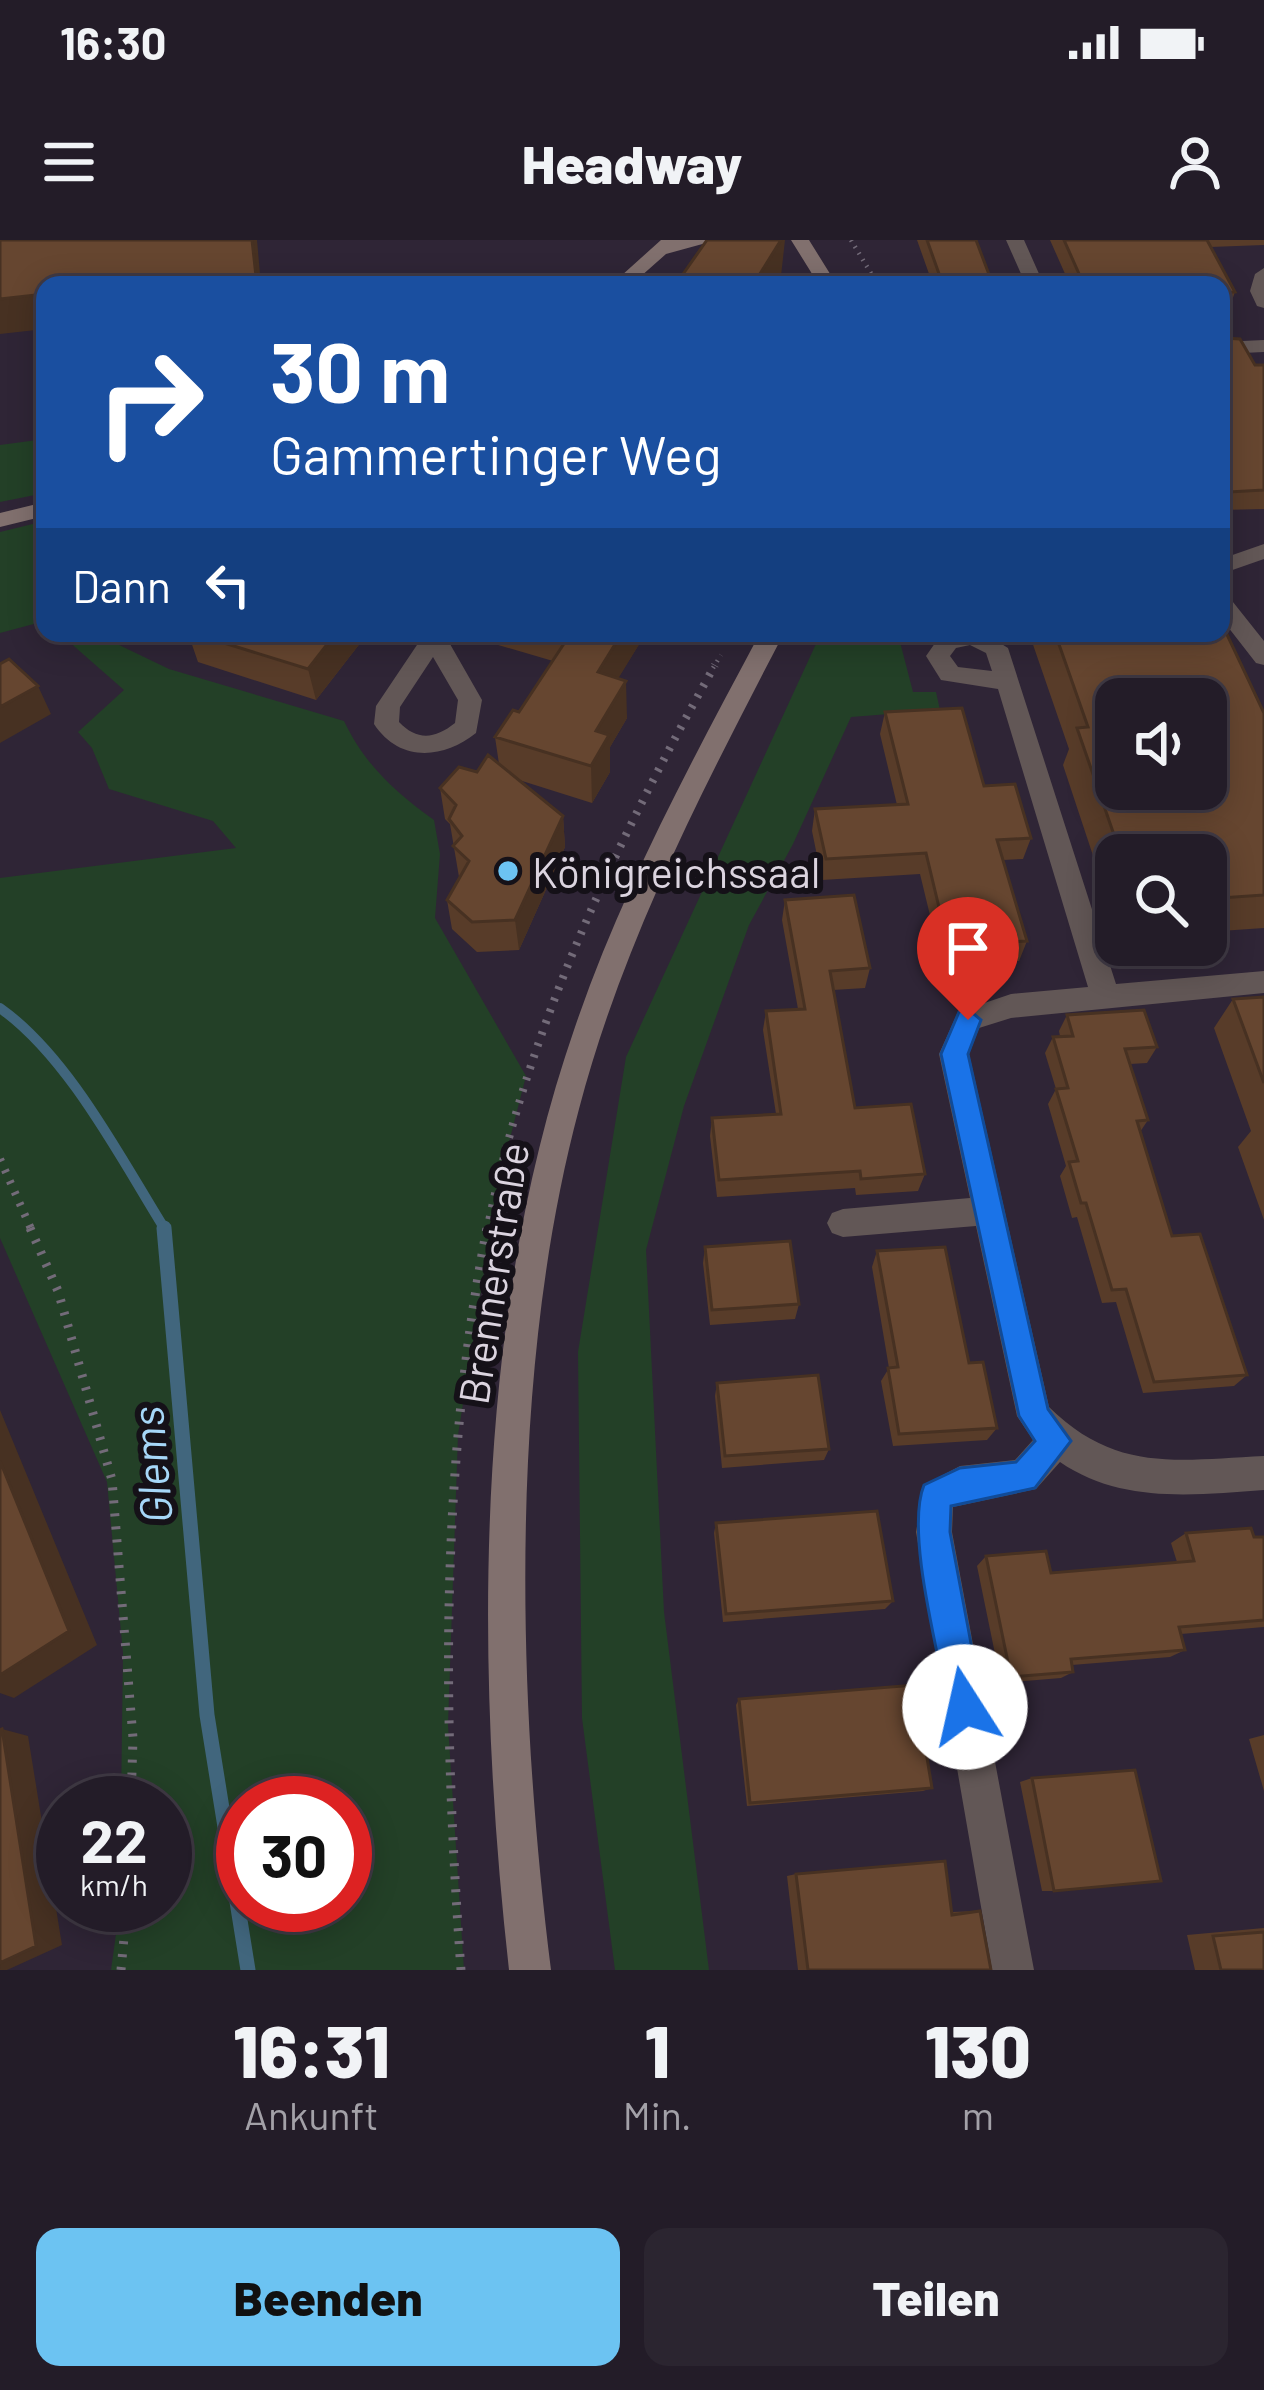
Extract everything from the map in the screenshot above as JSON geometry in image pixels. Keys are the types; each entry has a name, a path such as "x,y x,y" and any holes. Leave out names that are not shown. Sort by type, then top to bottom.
{"main road":[{"path":"630,276 666,245 708,240"},
{"path":"779,244 806,248 823,276"},
{"path":"0,520 36,511"},
{"name":"Brennerstraße","path":"530,1970 514,1759 508,1586 515,1414 542,1207 588,1029 636,905 768,642"}],"street":[{"path":"1015,240 1031,276"},
{"path":"1264,274 1259,291 1264,302"},
{"path":"1230,348 1264,346"},
{"path":"1230,563 1264,550"},
{"path":"1230,614 1264,657"},
{"path":"1008,682 1106,995"},
{"path":"1264,982 1011,1006 968,1020 954,1054 1034,1416 1055,1441 1097,1468 1144,1479 1264,1473"},
{"path":"843,1223 987,1211"},
{"path":"1013,1970 934,1532 936,1497 960,1484 1024,1477 1055,1441"}],"path":[{"path":"851,240 873,276"},
{"path":"461,1970 448,1725 458,1435 476,1298 515,1115"},
{"path":"0,1159 58,1291 112,1480 133,1738 131,1776"},
{"path":"121,1970 125,1932"}],"green space":[{"path":"36,440 36,495 0,502 0,445"},
{"path":"36,523 36,623 0,633 0,532"},
{"path":"69,642 120,642 169,669 344,721 382,776 434,820 440,854 435,918 526,1076 498,1185 458,1435 448,1725 464,1970 111,1970 116,1932 192,1932 192,1776 121,1776 123,1653 107,1482 0,1238 0,878 236,848 213,821 109,789 92,748 78,732 124,690"},
{"path":"817,642 900,642 913,692 936,692 940,710 851,717 793,844 749,925 684,1106 646,1250 664,1612 709,1970 615,1970 582,1718 578,1352 626,1057"}],"building":[{"path":"0,240 252,240 256,276 36,276 36,295 0,299"},
{"path":"707,240 781,240 759,276 682,276"},
{"path":"927,240 976,240 990,276 940,276"},
{"path":"1064,240 1207,240 1226,276 1080,276"},
{"path":"1230,338 1240,339 1255,365 1264,365 1264,490 1230,492"},
{"path":"1230,641 1264,713 1264,895 1227,898 1227,834 1114,834 1105,810 1227,810 1227,678 1095,678 1095,780 1077,728 1088,727 1058,642"},
{"path":"221,642 329,642 308,669"},
{"path":"565,642 616,642 598,672 626,681 596,731 609,735 591,766 495,737 513,710 519,712"},
{"path":"9,659 38,686 0,707 0,664"},
{"path":"962,708 984,786 1015,784 1031,838 997,840 1027,941 948,945 926,853 826,859 815,809 908,804 885,712"},
{"name":"Königreichssaal","path":"488,755 563,816 515,920 472,922 447,900 469,861 453,846 462,836 449,819 456,805 440,788 459,767 477,772"},
{"path":"854,895 870,968 830,971 855,1108 911,1104 925,1174 861,1179 860,1171 719,1180 712,1118 781,1114 766,1011 805,1009 785,900"},
{"path":"1264,997 1264,1083 1233,999"},
{"path":"1144,1010 1157,1047 1125,1049 1148,1120 1137,1121 1172,1236 1200,1234 1247,1375 1154,1382 1126,1289 1112,1290 1069,1162 1078,1161 1056,1089 1068,1088 1053,1037 1073,1036 1067,1015"},
{"path":"790,1241 799,1304 712,1310 705,1247"},
{"path":"945,1247 969,1363 983,1362 997,1428 899,1434 888,1368 898,1367 877,1251"},
{"path":"818,1375 829,1449 725,1456 717,1383"},
{"path":"0,1461 69,1631 0,1675"},
{"path":"877,1511 893,1601 726,1614 716,1523"},
{"path":"1251,1528 1254,1537 1264,1537 1264,1620 1179,1627 1185,1650 1071,1659 1073,1672 1011,1677 986,1556 1046,1551 1051,1573 1194,1561 1186,1533"},
{"path":"915,1685 932,1788 750,1803 739,1699"},
{"path":"0,1730 36,1946 0,1963"},
{"path":"1135,1770 1161,1881 1054,1891 1032,1778"},
{"path":"945,1861 952,1915 980,1911 991,1970 808,1970 796,1874"},
{"path":"1264,1932 1264,1970 1221,1970 1213,1936"}],"waterway":[{"name":"Glems","path":"0,1008 49,1053 71,1081 166,1231"},
{"name":"Glems","path":"164,1228 207,1715 248,1970"}],"place":[{"name":"Königreichssaal","path":"508,871"}],"route":[{"path":"965,1707 934,1532 936,1497 960,1484 1024,1477 1055,1441 1034,1416 954,1054 968,1020"}]}
